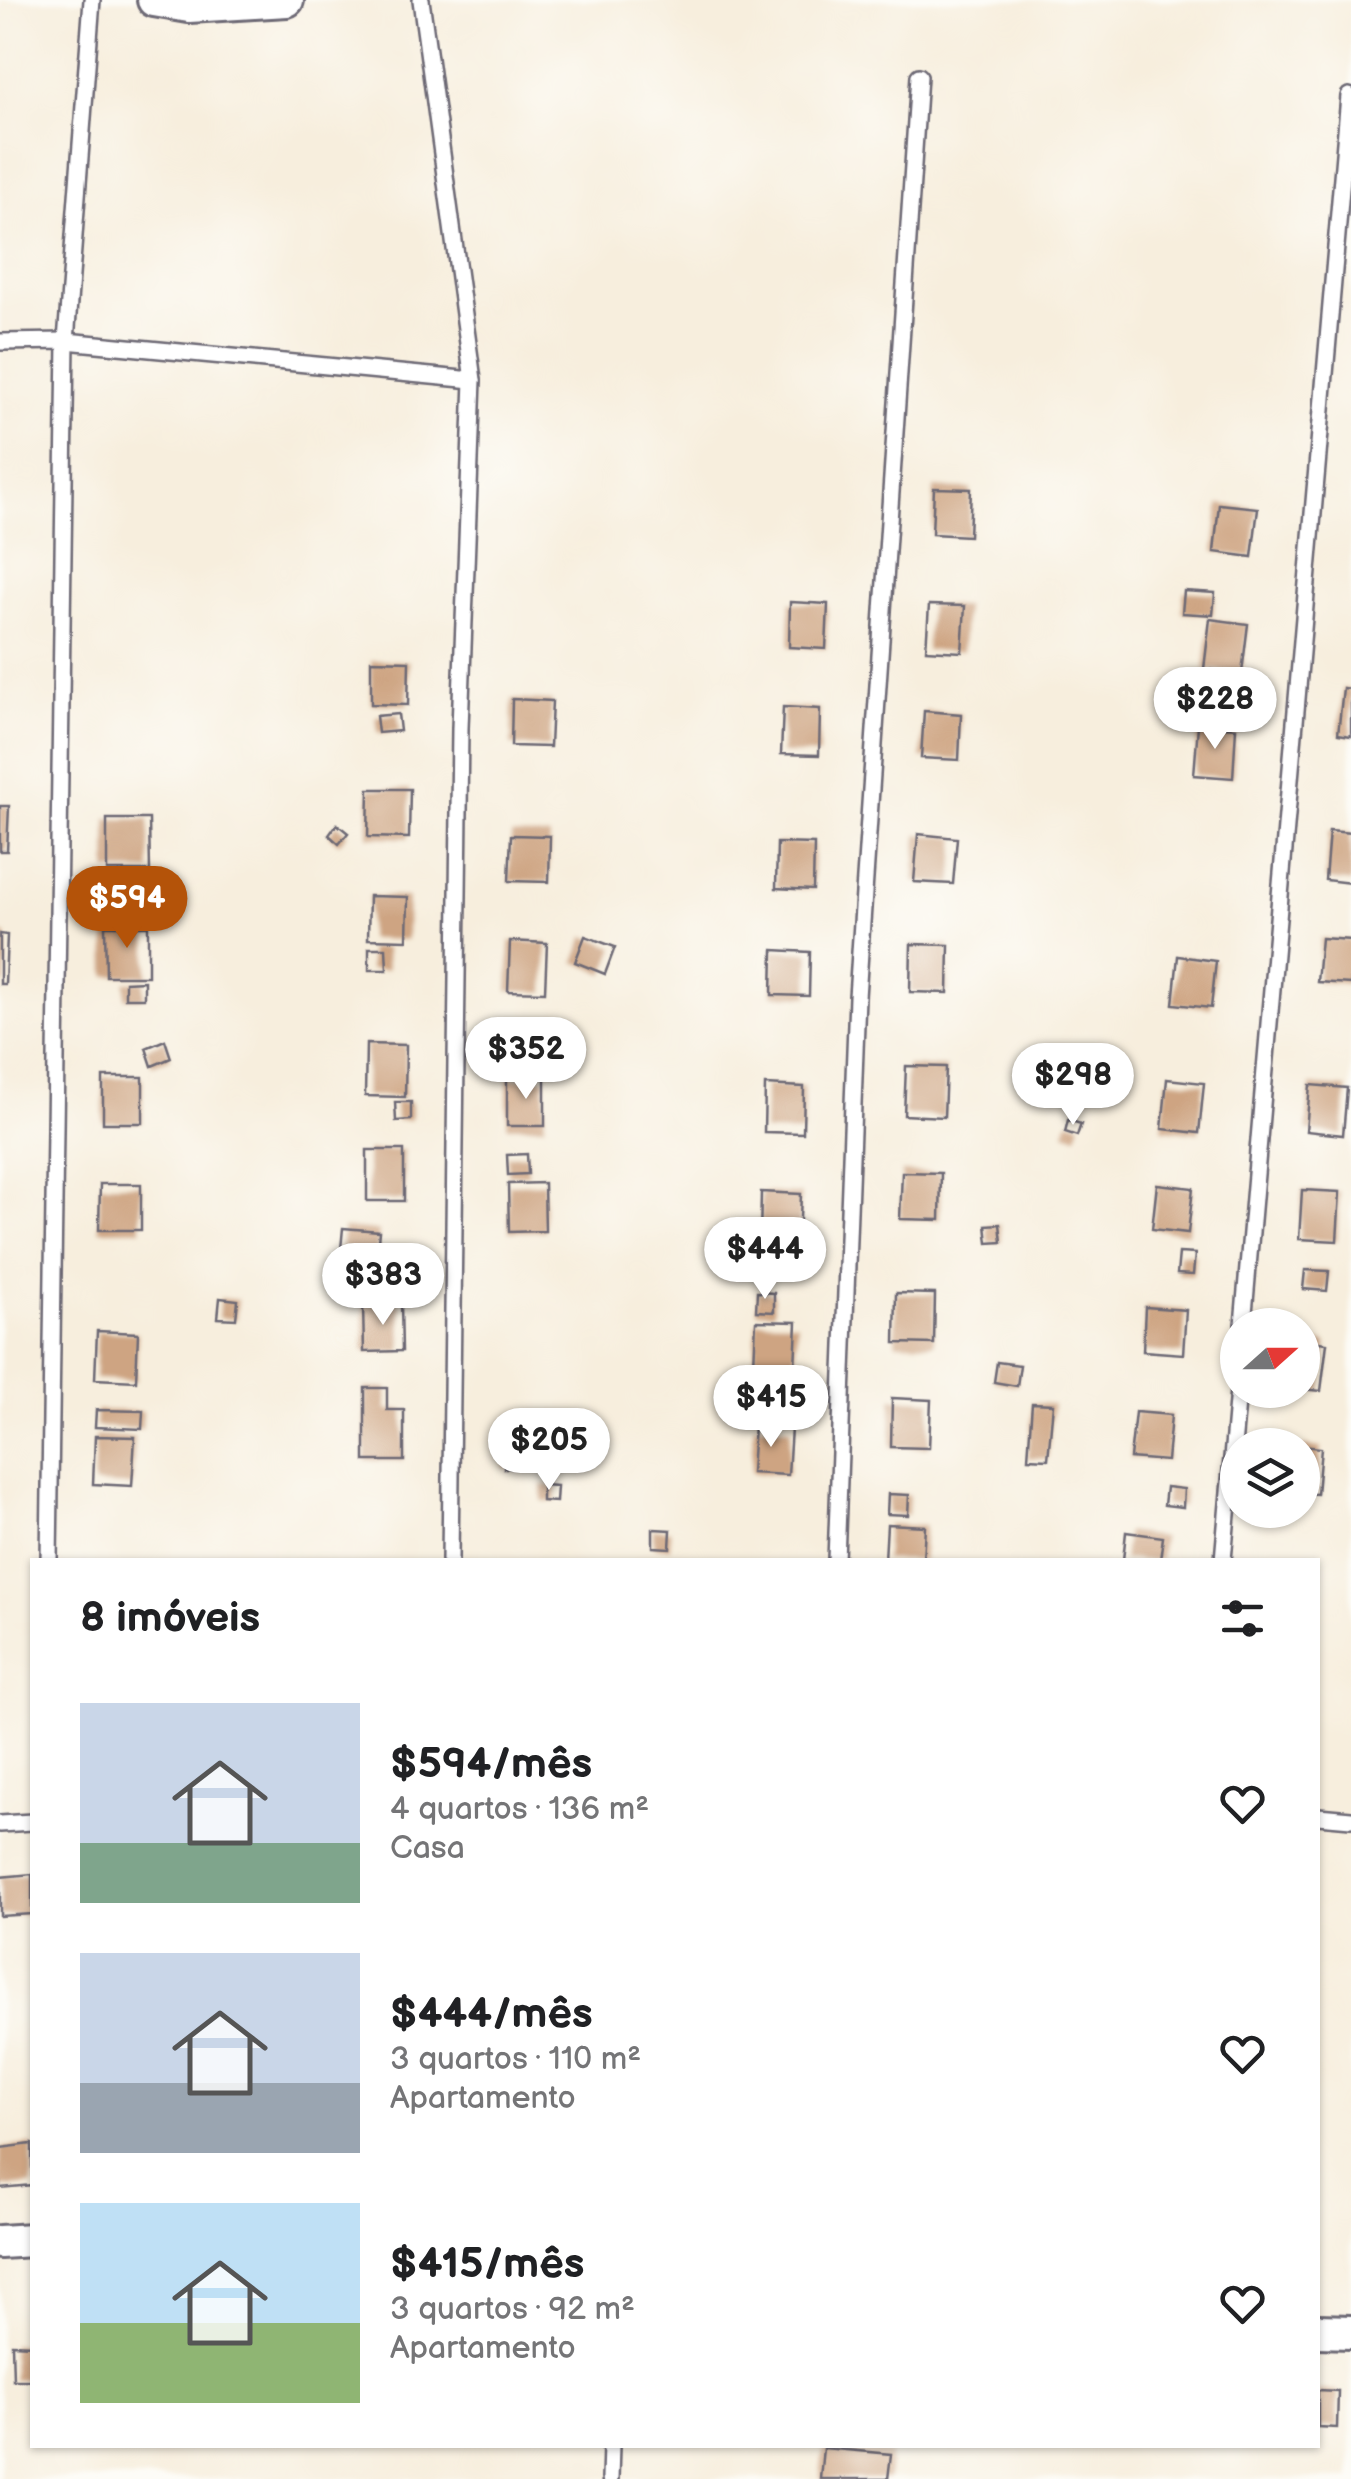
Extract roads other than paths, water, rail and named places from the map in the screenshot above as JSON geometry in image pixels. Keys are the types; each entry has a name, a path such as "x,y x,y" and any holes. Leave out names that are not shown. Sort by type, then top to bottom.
{"street":[{"path":"154,0 189,6 287,0"},
{"path":"0,2242 30,2240"},
{"path":"1320,2331 1351,2332"}],"lane":[{"path":"49,1558 66,341 92,0"},
{"path":"422,0 473,380 460,728 450,1558"},
{"path":"836,1558 857,997 919,76"},
{"path":"1244,1308 1350,96"},
{"path":"0,342 66,341 473,380"},
{"path":"1223,1558 1236,1408"},
{"path":"1320,1816 1351,1819"},
{"path":"0,1824 30,1822"},
{"path":"610,2479 612,2448"}]}
